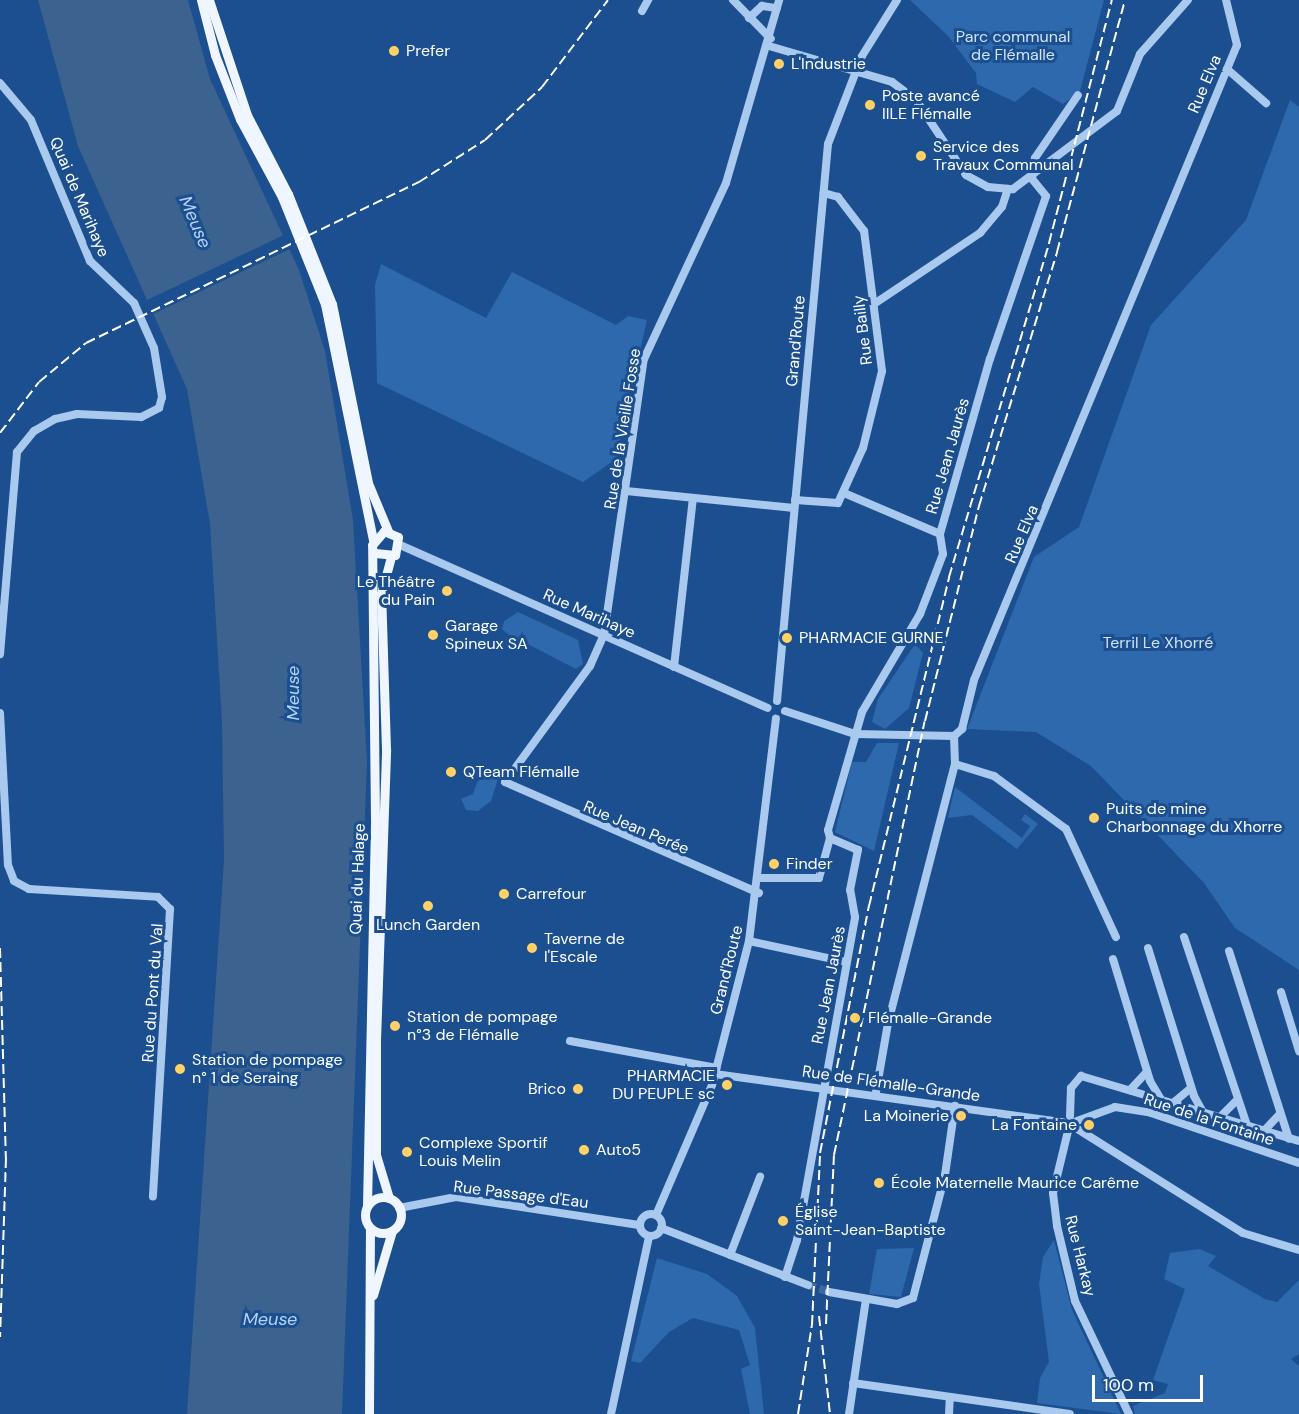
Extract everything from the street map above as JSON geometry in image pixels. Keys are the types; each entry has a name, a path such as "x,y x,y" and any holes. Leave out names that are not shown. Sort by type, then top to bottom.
{"main road":[{"name":"Quai du Halage","path":"201,0 236,108 282,197 325,304 375,553 370,593 375,819 367,1206 373,1294 369,1414"},
{"path":"209,0 247,115 288,194 332,304 368,483 388,531 400,545 391,557 375,553"},
{"path":"373,540 388,531"},
{"name":"Quai du Halage","path":"373,1294 392,1231 400,1218 399,1208 389,1198 377,1161 376,1040 386,748 381,594 391,557"},
{"path":"367,1206 375,1199 389,1198"},
{"path":"370,1228 392,1231"}],"street":[{"path":"642,11 648,0"},
{"path":"733,0 770,43 903,89 966,175 1008,189 1032,179 1117,111 1140,54 1188,0"},
{"name":"Grand'Route","path":"777,701 831,127 855,73 897,0"},
{"name":"Rue Elva","path":"876,1092 888,1023 955,764 954,736 962,729 974,680 1237,45 1226,0"},
{"path":"749,18 762,6 778,4"},
{"name":"Rue de la Vieille Fosse","path":"505,783 590,666 604,635 644,359 726,183 770,43 778,4"},
{"path":"1227,69 1266,103"},
{"name":"Quai de Marihaye","path":"0,83 31,120 90,261 131,299 149,335 162,397 151,415 66,416 34,431 17,452 0,654"},
{"path":"1032,179 1035,158 1078,95"},
{"name":"Rue Jean Jaurès","path":"760,878 819,878 855,734 876,684 927,599 943,554 940,534 990,359 1046,196 1032,179"},
{"path":"874,304 980,233 1002,207 1008,189"},
{"name":"Rue Bailly","path":"824,193 838,197 864,231 874,304 880,384 844,493"},
{"path":"626,491 693,498 833,506 844,493 940,534"},
{"path":"674,667 693,498"},
{"name":"Rue Marihaye","path":"400,545 768,708"},
{"path":"785,711 776,719 768,708 777,701 785,711 855,734 954,736"},
{"name":"Rue du Pont du Val","path":"0,713 8,865 14,881 29,889 158,897 170,909 153,1196"},
{"name":"Grand'Route","path":"656,1215 716,1071 749,941 759,893 776,719"},
{"path":"955,764 994,776 1066,829 1116,937"},
{"name":"Rue Jean Perée","path":"505,783 759,893"},
{"name":"Rue Jean Jaurès","path":"785,1277 797,1240 822,1086 855,917 850,890 859,855 854,847 830,838"},
{"path":"1184,937 1236,1102 1248,1128"},
{"path":"749,941 846,962"},
{"path":"1148,948 1191,1088 1204,1114"},
{"path":"1229,951 1279,1115 1289,1139"},
{"path":"1113,959 1147,1072 1161,1100"},
{"path":"1281,992 1299,1051"},
{"name":"Rue de Flémalle-Grande","path":"570,1041 716,1071 876,1092 1073,1124"},
{"path":"1147,1072 1130,1090 1299,1142"},
{"name":"Rue Harkay","path":"1129,1414 1075,1300 1057,1226 1053,1193 1073,1124 1071,1088 1078,1078 1130,1090"},
{"path":"1173,1103 1191,1088"},
{"path":"1218,1118 1236,1102"},
{"path":"829,1292 897,1304 915,1294 945,1175 955,1106"},
{"name":"Rue de la Fontaine","path":"1073,1124 1115,1107 1151,1113 1299,1163"},
{"path":"1263,1132 1279,1115"},
{"path":"1073,1124 1243,1233 1299,1250"},
{"path":"730,1255 760,1177"},
{"name":"Rue Passage d'Eau","path":"399,1208 456,1197 639,1225"},
{"path":"649,1236 639,1225 645,1215 656,1215 661,1228 808,1284"},
{"path":"611,1414 649,1236 661,1228"},
{"path":"849,1414 866,1299"},
{"path":"853,1383 1031,1411 1070,1414"},
{"path":"949,1414 950,1397"}],"green space":[{"name":"Parc communal de Flémalle","path":"910,0 1104,0 1080,91 1063,104 1033,87 1015,102 977,84 976,73 948,36"},
{"name":"Terril Le Xhorré","path":"1290,100 1299,107 1299,970 1235,928 1204,883 1091,766 1036,732 967,729 1034,557 1079,527 1151,325 1246,220"},
{"path":"381,264 486,318 512,272 616,325 628,316 647,320 616,459 583,482 377,383 375,285"},
{"path":"518,612 578,640 583,664 576,669 508,634 502,629 504,621"},
{"path":"915,644 923,653 909,708 885,729 872,722 878,699"},
{"path":"877,743 899,743 874,851 835,832 852,762 866,762"},
{"path":"481,771 500,772 491,801 478,811 466,810 461,799 473,794"},
{"path":"955,787 1022,838 1030,826 1021,820 1025,814 1038,824 1017,849 972,815 948,818"},
{"path":"1054,1240 1072,1310 1121,1414 1037,1403 1040,1378 1049,1362 1039,1284 1043,1257"},
{"path":"914,1248 901,1297 869,1294 877,1249"},
{"path":"1199,1249 1216,1256 1208,1266 1265,1299 1277,1302 1299,1280 1299,1354 1291,1359 1299,1366 1299,1414 1135,1414 1133,1406 1165,1393 1168,1384 1153,1380 1185,1289 1164,1279 1170,1253"},
{"path":"657,1258 707,1274 737,1296 755,1328 764,1414 750,1414 741,1369 750,1365 739,1330 693,1318 669,1332 640,1363 631,1361"}],"water":[{"name":"Meuse","path":"38,0 188,0 210,79 299,270 325,351 353,520 367,762 342,1414 187,1414 224,860 222,722 210,524 187,389 78,146"}],"pier":[{"path":"286,234 292,248 153,314 147,300"}],"tunnel":[{"path":"808,1285 829,1292"}],"railway":[{"path":"0,433 39,382 86,343 419,182 485,140 542,87 608,0"},
{"path":"798,1414 812,1325 820,1153 869,906 949,577 1049,243 1112,0"},
{"path":"826,1324 834,1155 925,721 979,506 1057,252 1125,0"},
{"path":"0,948 6,1158 0,1337"},
{"path":"819,1316 830,1414"}],"place":[{"name":"Prefer","path":"394,51"},
{"name":"L'Industrie","path":"779,64"},
{"name":"Poste avancé IILE Flémalle","path":"870,105"},
{"name":"Service des Travaux Communal","path":"921,156"},
{"name":"Le Théâtre du Pain","path":"447,591"},
{"name":"Garage Spineux SA","path":"433,635"},
{"name":"PHARMACIE GURNE","path":"787,638"},
{"name":"QTeam Flémalle","path":"451,772"},
{"name":"Puits de mine Charbonnage du Xhorre","path":"1094,818"},
{"name":"Finder","path":"774,864"},
{"name":"Carrefour","path":"504,894"},
{"name":"Lunch Garden","path":"428,906"},
{"name":"Taverne de l'Escale","path":"532,948"},
{"name":"Flémalle-Grande","path":"855,1018"},
{"name":"Station de pompage n°3 de Flémalle","path":"395,1026"},
{"name":"Station de pompage n° 1 de Seraing","path":"180,1069"},
{"name":"PHARMACIE DU PEUPLE sc","path":"727,1085"},
{"name":"Brico","path":"578,1089"},
{"name":"La Moinerie","path":"961,1116"},
{"name":"La Fontaine","path":"1089,1125"},
{"name":"Auto5","path":"584,1150"},
{"name":"Complexe Sportif Louis Melin","path":"407,1152"},
{"name":"École Maternelle Maurice Carême","path":"879,1183"},
{"name":"Église Saint-Jean-Baptiste","path":"783,1221"}]}
